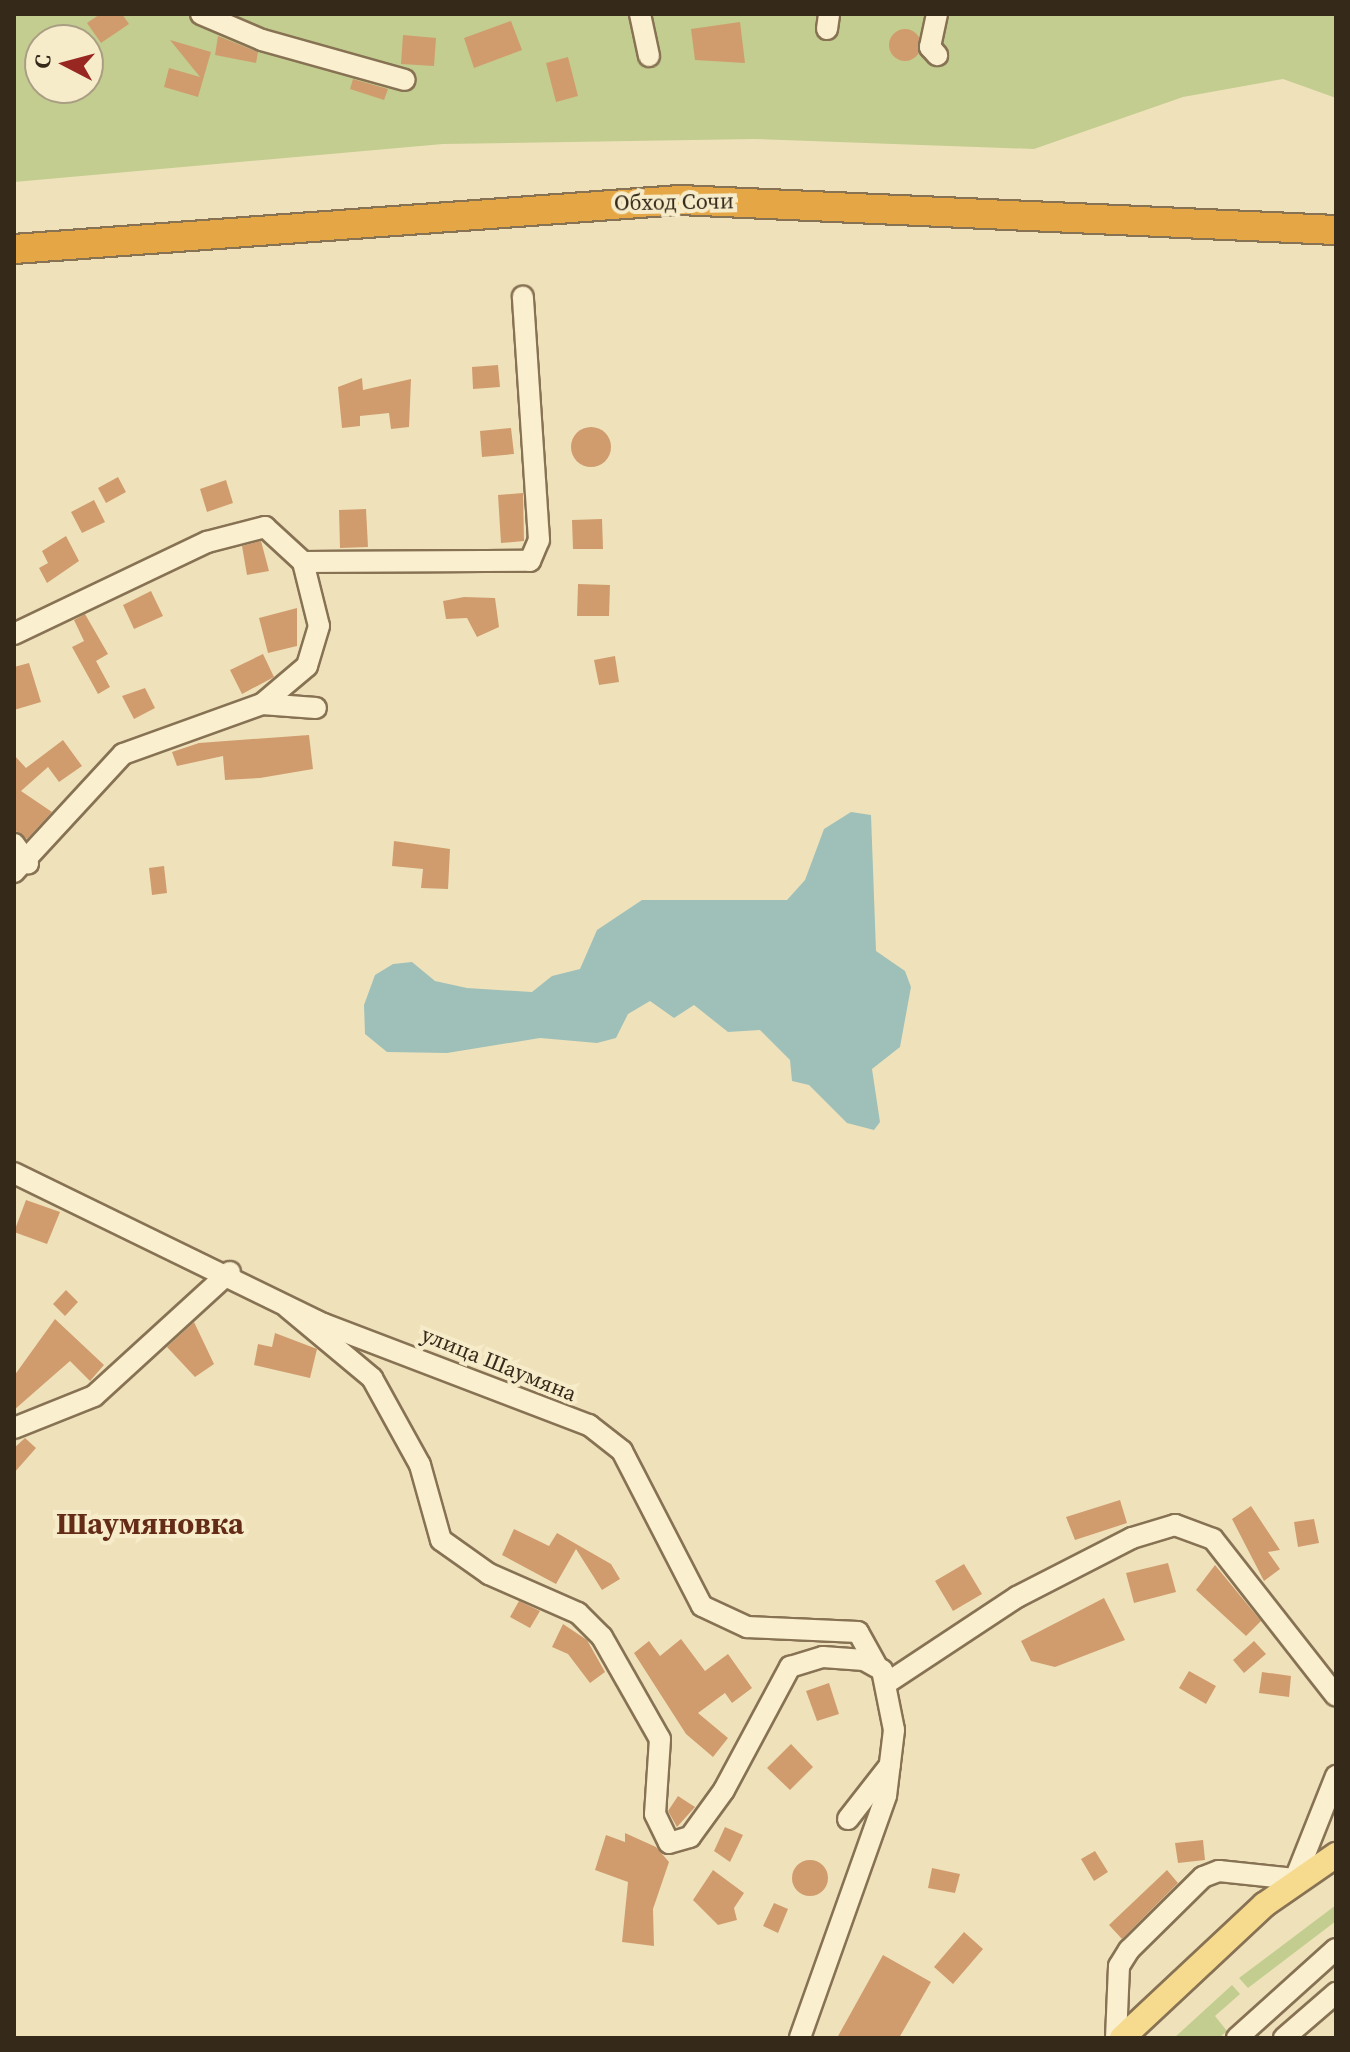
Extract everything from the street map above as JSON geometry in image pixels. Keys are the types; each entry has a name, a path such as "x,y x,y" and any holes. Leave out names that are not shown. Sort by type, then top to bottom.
{"highway":[{"name":"Обход Сочи","path":"14,249 680,200 1063,214 1336,230"}],"main road":[{"path":"1122,2038 1295,1879 1336,1855"}],"street":[{"path":"201,14 262,40 405,80"},
{"path":"640,14 649,56"},
{"path":"937,14 930,47 937,55"},
{"path":"303,562 530,561 539,540 523,297"},
{"path":"14,634 248,529 277,531 303,562 320,643 307,666 262,704 123,754 21,868"},
{"path":"262,704 316,708"},
{"path":"14,844 21,868"},
{"name":"улица Шаумяна","path":"14,1173 230,1272 287,1307 589,1425 622,1451 702,1606 747,1627 858,1632 876,1665 890,1681"},
{"path":"14,1428 94,1396 230,1272"},
{"path":"287,1307 372,1378 420,1465 441,1540 489,1574 578,1613 602,1637 660,1739 655,1814 669,1843 690,1837 724,1790 790,1667 823,1657 876,1665"},
{"path":"800,2038 865,1865 892,1762 890,1681 1017,1597 1132,1538 1175,1525 1213,1539 1328,1667 1336,1696"},
{"path":"848,1819 892,1762"},
{"path":"1116,2038 1119,1966 1203,1877 1219,1871 1295,1879 1336,1776"},
{"path":"1237,2038 1336,1949"},
{"path":"1284,2038 1336,1993"}],"green space":[{"path":"14,14 1336,14 1336,98 1283,79 1183,97 1034,149 754,139 443,144 14,182"},
{"path":"1336,1905 1336,1921 1248,1988 1239,1978"},
{"path":"1232,1985 1240,1994 1215,2016 1227,2031 1219,2038 1174,2038"}],"water":[{"path":"851,812 871,815 876,951 905,971 911,987 900,1047 872,1069 880,1122 874,1130 847,1123 809,1085 792,1081 790,1060 760,1030 728,1032 694,1005 674,1018 650,1001 628,1014 616,1038 597,1043 540,1038 447,1053 387,1052 365,1034 364,1005 375,975 393,964 412,962 435,981 467,988 532,992 552,976 580,969 597,930 642,900 787,900 805,880 824,829"}],"building":[{"path":"100,14 122,14 129,24 104,41 104,24 87,23"},
{"path":"511,21 522,50 474,68 464,38"},
{"path":"740,22 745,63 695,60 691,29"},
{"path":"905,29 917,33 921,45 917,57 905,61 893,57 889,45 893,33"},
{"path":"403,35 436,38 434,66 401,64"},
{"path":"218,36 258,52 256,63 215,55"},
{"path":"170,40 211,52 198,97 164,87 169,68 200,77"},
{"path":"568,57 578,96 556,102 546,63"},
{"path":"353,79 388,89 384,100 350,89"},
{"path":"498,365 500,387 473,389 472,367"},
{"path":"362,378 363,390 411,379 409,427 391,429 389,413 360,416 360,426 342,428 338,387"},
{"path":"591,427 605,433 611,447 605,461 591,467 577,461 571,447 577,433"},
{"path":"511,428 514,454 482,457 480,431"},
{"path":"118,477 126,492 106,503 98,488"},
{"path":"226,480 233,503 207,512 200,489"},
{"path":"523,493 524,541 501,543 498,495"},
{"path":"94,500 105,522 82,533 71,512"},
{"path":"366,509 368,547 340,548 339,510"},
{"path":"602,519 603,549 573,549 572,520"},
{"path":"66,536 79,561 47,583 39,568 48,563 42,551"},
{"path":"261,541 269,571 247,575 242,546"},
{"path":"578,584 610,585 609,616 577,616"},
{"path":"151,591 163,616 134,629 123,605"},
{"path":"464,597 495,598 499,627 477,637 467,618 446,619 443,601"},
{"path":"297,608 297,646 268,653 259,618"},
{"path":"85,614 108,654 96,661 110,687 98,694 72,647 84,641 74,620"},
{"path":"263,654 274,677 242,694 230,670"},
{"path":"615,656 619,682 599,685 594,660"},
{"path":"29,663 41,702 14,710 14,667"},
{"path":"145,688 155,708 134,719 122,696"},
{"path":"309,735 313,769 260,778 225,780 223,756 177,766 172,752 199,743"},
{"path":"63,740 82,766 59,782 48,767 21,791 52,812 27,839 14,830 14,755 26,768"},
{"path":"394,841 450,849 448,889 421,888 423,869 392,866"},
{"path":"164,866 167,893 152,895 149,868"},
{"path":"26,1200 60,1212 47,1244 14,1232"},
{"path":"66,1290 78,1302 65,1316 53,1304"},
{"path":"55,1319 104,1365 90,1381 70,1361 14,1410 14,1376"},
{"path":"194,1322 214,1364 195,1377 167,1347"},
{"path":"275,1333 317,1349 310,1378 254,1365 258,1344 272,1347"},
{"path":"25,1438 36,1448 14,1473 14,1448"},
{"path":"1120,1500 1127,1523 1075,1540 1066,1517"},
{"path":"1251,1506 1280,1550 1268,1552 1280,1569 1264,1581 1232,1519"},
{"path":"1314,1519 1319,1543 1298,1547 1294,1522"},
{"path":"514,1529 549,1546 557,1533 611,1564 620,1579 602,1590 576,1549 556,1584 502,1555"},
{"path":"1168,1563 1176,1592 1134,1603 1126,1573"},
{"path":"964,1564 982,1594 953,1611 935,1581"},
{"path":"1215,1565 1261,1621 1246,1636 1196,1590"},
{"path":"1104,1598 1125,1640 1055,1667 1031,1661 1021,1641"},
{"path":"519,1601 540,1611 530,1628 510,1617"},
{"path":"563,1624 587,1640 605,1672 590,1683 568,1654 552,1647"},
{"path":"681,1639 705,1671 728,1654 752,1688 732,1703 725,1693 698,1713 728,1738 713,1757 686,1734 634,1653 649,1641 660,1656"},
{"path":"1254,1641 1266,1654 1244,1673 1233,1660"},
{"path":"1189,1671 1216,1686 1206,1704 1179,1688"},
{"path":"1262,1672 1291,1676 1289,1697 1259,1693"},
{"path":"829,1683 839,1714 817,1721 806,1691"},
{"path":"791,1744 813,1767 790,1790 767,1768"},
{"path":"678,1796 695,1807 677,1827 668,1811"},
{"path":"725,1827 743,1835 730,1862 714,1851"},
{"path":"625,1833 656,1847 669,1862 653,1909 654,1946 622,1942 628,1882 595,1870 606,1835 625,1842"},
{"path":"1203,1840 1205,1860 1178,1863 1175,1843"},
{"path":"1095,1851 1108,1872 1094,1881 1081,1859"},
{"path":"810,1860 823,1865 828,1878 823,1891 810,1896 797,1891 792,1878 797,1865"},
{"path":"932,1868 960,1874 955,1893 928,1888"},
{"path":"713,1870 744,1893 734,1908 737,1920 718,1925 693,1900"},
{"path":"1167,1870 1178,1883 1122,1939 1109,1925"},
{"path":"774,1903 788,1909 778,1933 763,1926"},
{"path":"964,1932 983,1949 953,1984 934,1967"},
{"path":"883,1955 931,1982 899,2038 837,2038"}],"district":[{"name":"Шаумяновка","path":"150,1524"}]}
